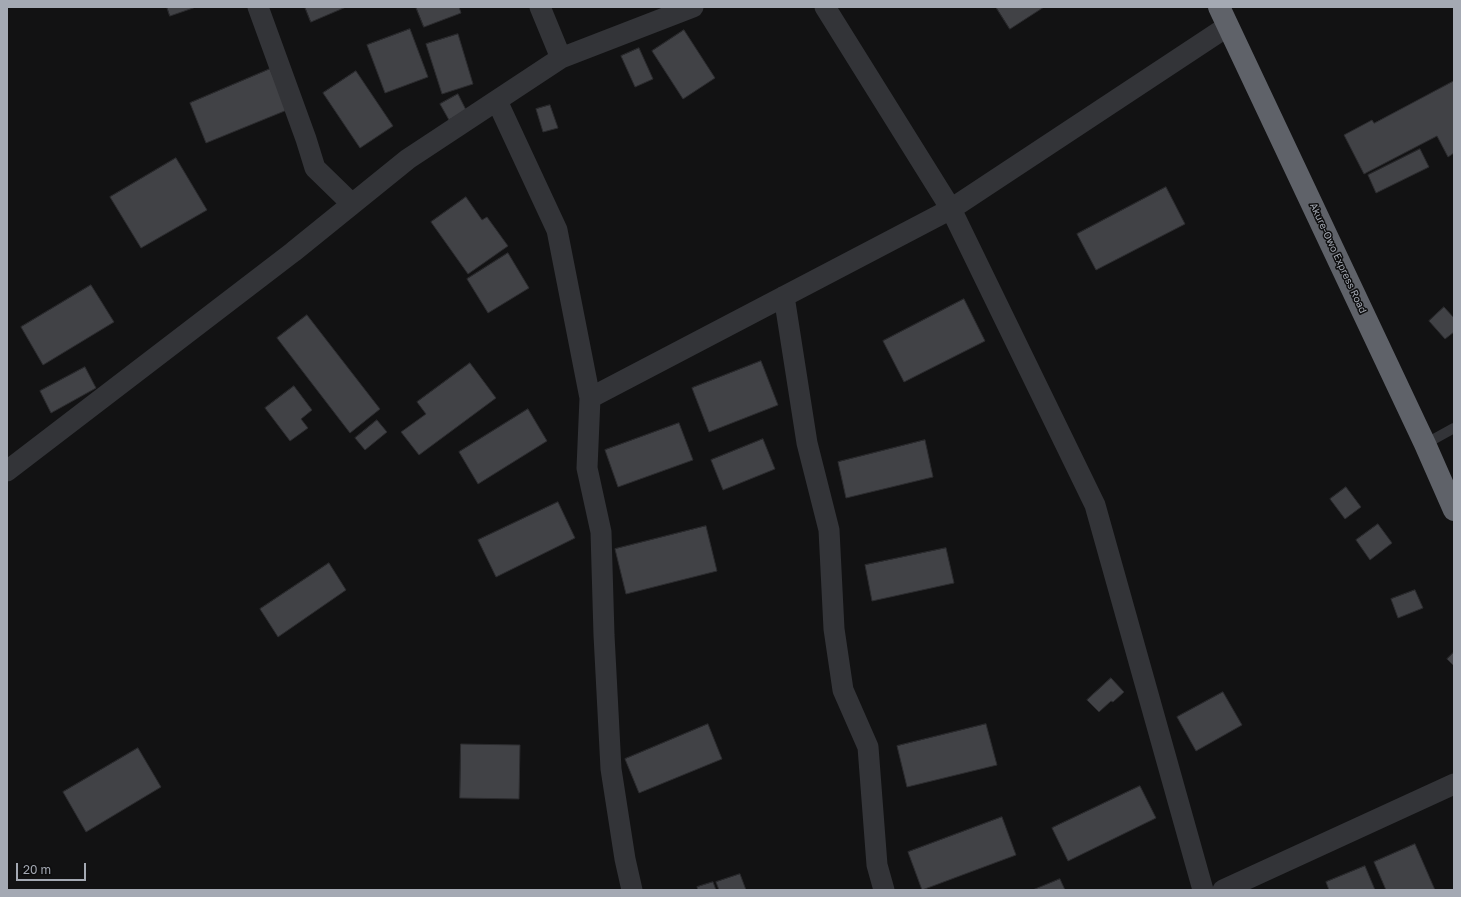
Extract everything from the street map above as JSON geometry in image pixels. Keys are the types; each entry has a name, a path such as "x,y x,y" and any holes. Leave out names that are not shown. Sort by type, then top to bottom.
{"highway":[{"name":"Akure-Owo Express Road","path":"1219,7 1425,444 1454,510"}],"street":[{"path":"258,7 316,168 352,204"},
{"path":"540,7 561,58"},
{"path":"7,470 293,252 408,158 561,58 693,7"},
{"path":"825,7 951,209 1095,505 1203,890"},
{"path":"590,398 951,209 1228,26"},
{"path":"497,101 557,230 590,398 587,468 600,532 611,768 625,859 632,890"},
{"path":"784,296 807,443 828,530 834,629 843,690 868,747 877,865 884,890"},
{"path":"1223,890 1454,784"}],"lane":[{"path":"1425,444 1454,428"}],"building":[{"path":"167,7 196,7 170,16"},
{"path":"305,7 346,7 311,22"},
{"path":"416,7 459,7 461,13 424,27"},
{"path":"996,7 1044,7 1010,29"},
{"path":"410,29 428,77 385,93 367,45"},
{"path":"684,30 715,78 683,99 652,51"},
{"path":"458,34 473,84 442,94 426,44"},
{"path":"639,48 653,79 635,87 621,56"},
{"path":"270,69 287,110 206,143 190,103"},
{"path":"356,71 393,126 360,148 323,93"},
{"path":"1454,81 1454,153 1448,157 1437,136 1364,174 1344,135 1372,120 1374,123"},
{"path":"458,94 466,110 449,120 440,104"},
{"path":"550,105 558,128 543,132 536,109"},
{"path":"1420,149 1429,167 1376,193 1368,175"},
{"path":"176,158 207,210 141,248 110,197"},
{"path":"1166,187 1185,224 1096,270 1077,234"},
{"path":"466,197 482,220 487,217 508,246 468,274 431,222"},
{"path":"508,253 529,288 488,313 467,279"},
{"path":"91,285 114,322 43,365 21,327"},
{"path":"964,299 985,341 904,382 883,341"},
{"path":"1444,307 1454,318 1454,332 1445,339 1429,321"},
{"path":"307,315 380,409 350,433 277,338"},
{"path":"761,361 778,405 709,432 692,388"},
{"path":"470,363 496,398 419,455 401,432 426,414 417,402"},
{"path":"85,367 96,388 51,413 40,391"},
{"path":"294,386 312,410 301,419 308,428 290,441 265,408"},
{"path":"528,409 547,441 478,484 459,452"},
{"path":"377,420 387,432 365,450 355,438"},
{"path":"679,423 693,460 618,487 605,450"},
{"path":"763,439 775,469 723,490 711,460"},
{"path":"925,440 933,477 846,498 838,462"},
{"path":"1346,487 1361,507 1345,519 1330,499"},
{"path":"558,502 575,538 496,577 478,540"},
{"path":"1378,524 1392,543 1370,560 1356,540"},
{"path":"706,526 717,571 626,594 615,549"},
{"path":"946,548 954,583 872,601 865,565"},
{"path":"329,563 346,590 278,637 260,609"},
{"path":"1415,590 1423,608 1398,618 1391,599"},
{"path":"1454,652 1454,666 1447,659"},
{"path":"1111,678 1124,692 1099,712 1087,700"},
{"path":"1223,692 1242,725 1196,751 1177,717"},
{"path":"708,724 722,759 639,793 625,759"},
{"path":"986,724 997,765 907,787 897,746"},
{"path":"461,744 520,745 519,799 460,798"},
{"path":"138,748 161,787 86,832 63,792"},
{"path":"1140,786 1156,818 1068,861 1052,828"},
{"path":"1002,817 1016,855 922,890 908,852"},
{"path":"1415,844 1435,890 1386,890 1374,862"},
{"path":"1365,866 1375,890 1329,890 1326,882"},
{"path":"740,874 746,890 719,890 716,882"},
{"path":"1060,879 1065,890 1033,890"},
{"path":"713,882 716,890 698,890 697,887"}]}
